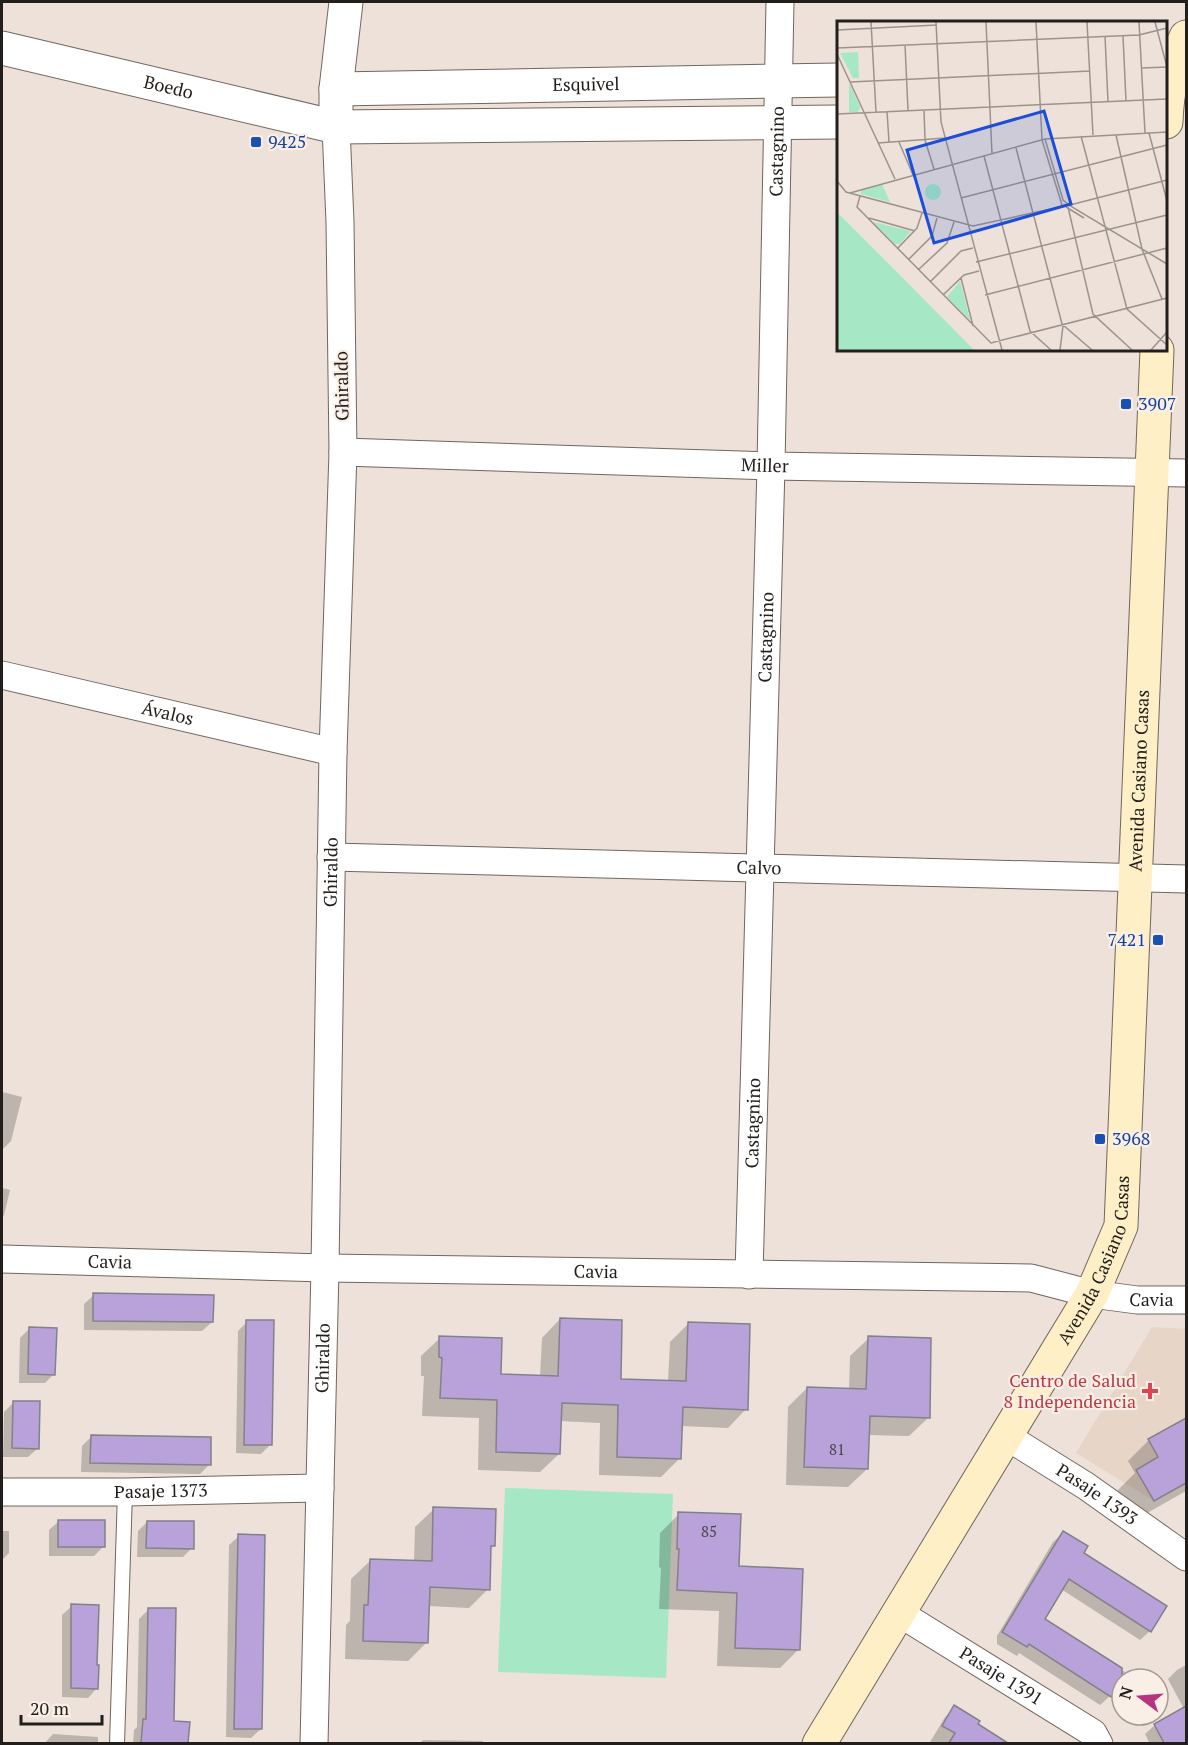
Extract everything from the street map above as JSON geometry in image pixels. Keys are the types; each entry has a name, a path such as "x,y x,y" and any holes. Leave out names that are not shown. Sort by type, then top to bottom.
{"main road":[{"path":"1171,102 1177,55 1186,37"},
{"name":"Avenida Casiano Casas","path":"819,1743 1092,1294 1120,1226 1157,351"}],"street":[{"name":"Ghiraldo","path":"314,1743 325,1268 330,857 343,452 336,89 346,2"},
{"name":"Castagnino","path":"749,1275 771,466 780,2"},
{"path":"1167,48 1186,30"},
{"name":"Boedo","path":"2,48 336,127"},
{"name":"Esquivel","path":"336,89 837,80"},
{"path":"336,127 837,122"},
{"name":"Miller","path":"343,452 771,466 1186,473"},
{"name":"Ávalos","path":"2,675 333,752"},
{"name":"Calvo","path":"330,857 1186,879"},
{"name":"Cavia","path":"2,1259 325,1268 1031,1278 1092,1294 1137,1300 1186,1300"},
{"name":"Pasaje 1393","path":"1006,1436 1086,1486 1186,1557"},
{"name":"Pasaje 1373","path":"2,1491 125,1492 320,1488"},
{"name":"Pasaje 1391","path":"899,1612 1093,1733 1099,1743"}],"lane":[{"path":"117,1743 125,1492"}],"shaded area":[{"name":"Centro de Salud 8 Independencia","path":"1152,1327 1186,1329 1186,1483 1154,1501 1076,1453"}],"green space":[{"path":"505,1488 673,1494 666,1678 498,1672"}],"building":[{"path":"93,1293 214,1295 213,1322 93,1321"},
{"path":"560,1318 622,1320 621,1379 686,1381 688,1322 750,1324 748,1410 683,1407 681,1459 617,1457 618,1405 562,1403 560,1454 496,1452 497,1400 440,1398 442,1358 439,1357 439,1336 502,1338 501,1374 558,1376"},
{"path":"246,1320 274,1320 272,1445 244,1445"},
{"path":"29,1327 57,1328 55,1375 28,1374"},
{"path":"868,1336 931,1338 930,1418 870,1416 868,1469 804,1467 807,1387 866,1389"},
{"path":"13,1401 40,1401 39,1449 12,1448"},
{"path":"1186,1418 1186,1483 1154,1501 1136,1470 1158,1457 1148,1439"},
{"path":"91,1435 211,1437 211,1465 90,1463"},
{"path":"433,1507 496,1509 495,1546 491,1546 490,1590 430,1587 428,1643 363,1641 364,1605 368,1605 370,1559 432,1561"},
{"path":"678,1512 741,1514 739,1566 803,1569 800,1650 735,1648 737,1593 677,1590"},
{"path":"58,1520 105,1520 105,1547 58,1547"},
{"path":"147,1521 194,1521 194,1549 146,1548"},
{"path":"1063,1531 1088,1546 1084,1553 1167,1606 1151,1632 1069,1579 1045,1619 1120,1667 1110,1667 1110,1696 1029,1644 1027,1647 1002,1632"},
{"path":"238,1534 265,1535 262,1729 234,1729"},
{"path":"71,1604 99,1605 98,1689 71,1688"},
{"path":"148,1608 176,1608 174,1721 190,1722 188,1743 141,1743 143,1719 146,1719"},
{"path":"954,1705 980,1721 978,1724 1008,1743 949,1743 955,1733 942,1726"},
{"path":"1186,1706 1186,1743 1164,1743 1156,1727 1170,1727 1170,1715"}],"place":[{"name":"9425","path":"256,142"},
{"name":"3907","path":"1126,404"},
{"name":"7421","path":"1158,940"},
{"name":"3968","path":"1100,1139"},
{"name":"Centro de Salud 8 Independencia","path":"1150,1391"}]}
